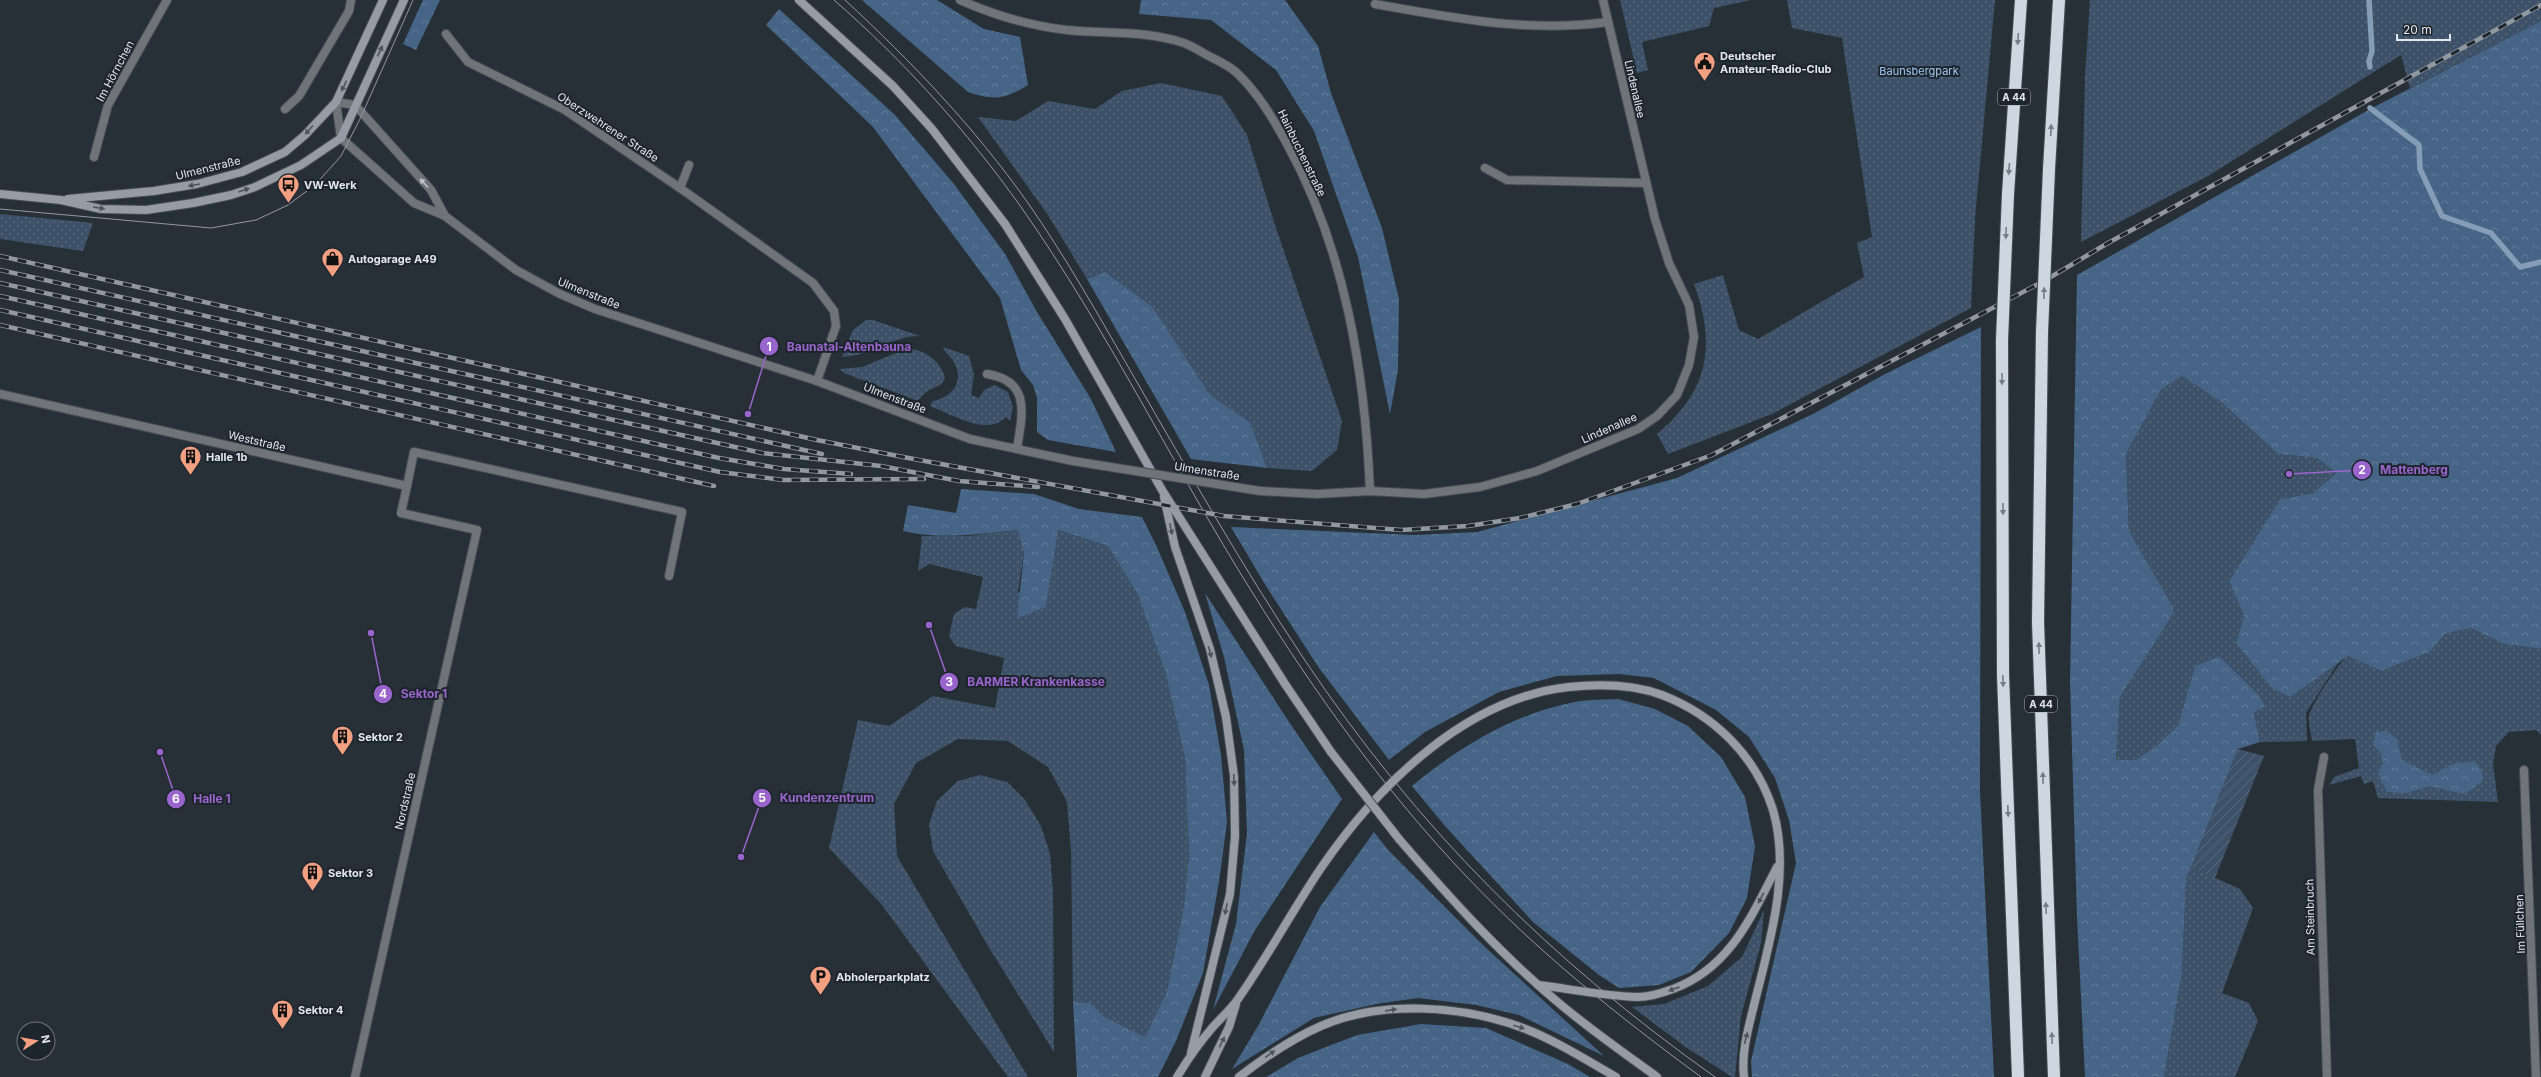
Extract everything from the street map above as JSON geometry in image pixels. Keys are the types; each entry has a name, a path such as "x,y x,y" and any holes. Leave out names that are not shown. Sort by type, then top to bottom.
{"highway":[{"name":"A 44","path":"2018,1077 2003,675 2002,340 2008,194 2021,0"},
{"name":"A 44","path":"2054,1077 2046,916 2038,622 2042,332 2049,169 2059,0"}],"main road":[{"name":"Ulmenstraße","path":"61,200 154,191 197,184 242,172 285,152 305,135 336,102 383,0"},
{"path":"341,138 404,0"},
{"path":"799,0 892,86 922,118 1005,224 1065,319 1162,490 1285,684 1331,752 1399,839 1481,931 1537,984 1605,1039 1657,1077"},
{"name":"Ulmenstraße","path":"0,194 61,200 100,209 135,210 193,203 230,195 255,187 301,165 341,138"},
{"path":"1162,490 1175,547 1210,649 1226,717 1234,776 1235,836 1230,894 1190,1055"},
{"path":"1177,1077 1190,1055 1236,1002 1321,868 1341,841 1387,789 1409,768 1454,730 1493,708 1533,694 1554,689 1582,686 1629,688 1654,692 1680,702 1704,716 1725,734 1746,756 1761,779 1773,811 1778,837 1779,864 1774,923 1744,1048 1744,1077"},
{"path":"1537,984 1591,993 1639,997 1659,994 1685,985 1713,966 1731,949 1746,928 1779,864"},
{"path":"1205,1077 1230,1027 1236,1002"},
{"path":"1239,1077 1275,1050 1322,1026 1368,1013 1401,1009 1432,1009 1480,1016 1523,1028 1616,1077"}],"street":[{"name":"Im Hörnchen","path":"94,157 108,105 167,0"},
{"path":"285,109 299,96 349,12 351,0"},
{"name":"Hainbuchenstraße","path":"960,0 993,14 1029,23 1066,30 1135,34 1184,43 1235,71 1268,108 1297,162 1322,218 1342,285 1364,409 1370,491"},
{"name":"Lindenallee","path":"1370,491 1424,494 1480,487 1537,471 1638,429 1657,416 1677,395 1689,365 1694,336 1689,306 1669,263 1646,183 1603,0"},
{"path":"1376,4 1511,26 1587,25 1608,22"},
{"name":"Oberzwehrener Straße","path":"446,34 468,62 565,110 680,188 813,283 834,311 836,326 817,381"},
{"path":"341,138 336,102 355,105"},
{"name":"Ulmenstraße","path":"355,105 431,190 445,216"},
{"name":"Ulmenstraße","path":"341,138 414,203 445,216 516,270 560,294 595,309 817,381 970,439 1073,461 1260,491 1317,494 1370,491"},
{"path":"680,188 689,165"},
{"path":"1485,168 1507,180 1646,183"},
{"path":"987,374 1002,376 1018,389 1023,408 1017,449"},
{"name":"Weststraße","path":"0,394 407,486"},
{"path":"407,486 414,452 682,512 669,576"},
{"name":"Nordstraße","path":"354,1077 476,530 401,513 407,486"},
{"name":"Am Steinbruch","path":"2324,757 2318,790 2326,1077"},
{"name":"Im Füllchen","path":"2524,770 2536,1077"}],"green space":[{"path":"423,0 440,0 416,50 403,44"},
{"path":"862,0 937,0 984,29 1020,37 1028,85 1006,96 999,97 985,97 968,92"},
{"path":"1141,0 1285,0 1318,46 1331,93 1382,228 1399,299 1398,370 1390,414 1358,257 1314,131 1276,70 1211,20 1139,14"},
{"path":"1620,0 1751,0 1714,8 1709,26 1642,42 1648,70 1637,73"},
{"name":"Baunsbergpark","path":"1787,0 1995,0 1975,218 1971,308 1772,414 1668,454 1657,434 1688,402 1697,384 1703,366 1706,348 1705,328 1701,307 1694,284 1723,275 1739,330 1758,339 1864,277 1857,243 1872,237 1842,38 1792,28"},
{"path":"2090,0 2541,0 2541,21 2410,88 2401,55 2208,176 2081,242 2085,77"},
{"path":"779,9 895,115 954,184 1005,254 1037,312 1091,399 1116,452 1048,440 1037,432 1037,398 1033,385 1021,370 1000,298 873,127 766,25"},
{"path":"2541,21 2541,649 2504,644 2471,628 2445,634 2430,652 2381,671 2348,656 2290,697 2272,688 2236,643 2244,616 2229,581 2280,499 2313,493 2336,473 2317,458 2278,454 2222,403 2182,376 2161,390 2126,454 2129,531 2174,609 2172,616 2120,697 2116,760 2136,760 2157,745 2178,725 2195,666 2219,656 2259,695 2265,706 2254,713 2260,742 2238,749 2186,880 2182,973 2164,1077 2085,1077 2077,917 2070,681 2077,275 2372,108"},
{"path":"1161,83 1222,96 1247,135 1275,225 1342,421 1337,450 1312,471 1267,468 1250,422 1210,395 1153,307 1105,272 1087,279 1048,215 978,117 1016,121 1048,101 1095,109 1122,91"},
{"path":"0,214 93,223 83,251 0,239"},
{"path":"1105,272 1153,307 1210,395 1250,422 1267,468 1191,459 1087,279"},
{"path":"866,320 873,320 920,336 900,339 862,353 842,357 853,330"},
{"path":"1981,327 1980,791 1994,1077 1752,1077 1751,1061 1796,863 1789,820 1775,778 1749,737 1716,710 1654,678 1619,674 1557,676 1499,692 1425,732 1389,760 1319,668 1266,586 1231,527 1415,535 1477,532 1677,478 1813,414 1885,374"},
{"path":"943,347 969,356 974,375 971,395 979,398 984,390 995,385 1008,392 1013,407 1010,421 1006,417 998,423 989,425 979,424 958,418 930,406 933,401 946,396 951,392 955,388 957,382 957,369 954,362"},
{"path":"912,349 918,350 933,359 940,367 945,378 943,382 926,392 918,401 844,373 840,369 862,367 901,351"},
{"path":"2182,376 2222,403 2278,454 2317,458 2336,473 2313,493 2280,499 2229,581 2244,616 2236,643 2290,697 2340,660 2306,713 2307,741 2260,742 2254,713 2264,706 2259,695 2219,656 2195,666 2178,725 2157,745 2136,760 2116,760 2120,697 2172,616 2174,609 2129,531 2126,454 2161,390"},
{"path":"961,489 1034,494 1079,509 1142,517 1156,545 1185,612 1209,685 1221,755 1227,822 1219,882 1203,973 1176,1041 1158,1077 1077,1077 1073,1002 1090,1003 1103,1016 1145,1037 1167,991 1184,905 1189,855 1185,758 1165,671 1137,593 1108,546 1058,530 1046,607 1017,618 1024,553 1018,530 946,536 917,534 903,531 908,505 956,513"},
{"path":"1019,530 1024,553 1018,592 1046,607 1057,530 1108,546 1137,593 1165,671 1185,758 1189,855 1184,905 1167,991 1145,1037 1103,1016 1090,1003 1073,1002 1071,851 1067,802 1048,767 1008,741 958,739 916,763 894,804 897,856 1028,1077 1008,1077 882,905 829,848 858,720 889,726 933,696 995,708 1004,658 956,646 949,636 954,614 965,607 976,609 983,577 929,564 918,571 922,536 968,536"},
{"path":"1205,593 1291,725 1342,799 1255,930 1213,1010 1236,924 1247,833 1244,750 1224,657"},
{"path":"2471,628 2504,644 2541,649 2541,735 2536,730 2509,732 2496,746 2493,764 2498,802 2378,798 2373,781 2364,784 2361,776 2329,785 2334,777 2359,768 2355,739 2312,741 2309,716 2320,694 2344,660 2348,656 2381,671 2430,652 2445,634"},
{"path":"1618,699 1655,709 1688,726 1721,757 1745,797 1755,846 1747,898 1729,933 1691,972 1659,985 1619,988 1599,975 1533,922 1445,826 1412,786 1468,745 1509,723 1553,707 1575,702"},
{"path":"2386,731 2397,739 2402,760 2432,775 2455,763 2475,762 2482,771 2482,782 2464,794 2430,786 2406,793 2387,792 2378,774 2383,764 2381,753 2373,745 2376,732"},
{"path":"2238,749 2264,756 2215,878 2191,867"},
{"path":"980,775 1007,782 1025,800 1041,826 1050,854 1053,890 1054,1052 988,946 933,851 929,824 937,801 958,781"},
{"path":"1374,832 1388,850 1486,948 1604,1056 1519,1015 1476,1005 1418,998 1376,1004 1314,1018 1232,1069 1258,1026 1320,907"},
{"path":"2191,867 2240,889 2253,908 2222,993 2249,1003 2258,1021 2235,1077 2164,1077 2182,973 2186,880"},
{"path":"1764,910 1761,943 1741,1016 1735,1077 1732,1077 1687,1048 1632,1007 1664,1004 1708,986 1742,957"},
{"path":"1421,1024 1486,1028 1568,1064 1590,1077 1266,1077 1298,1058 1357,1035"}],"waterway":[{"path":"2369,0 2372,51 2369,61 2370,67"},
{"path":"2370,108 2419,145 2420,169 2442,216 2491,233 2520,267 2541,262"}],"tram line":[{"path":"0,209 211,228 256,220 288,205 315,185 341,156 360,119 413,0"},
{"path":"834,0 885,47 934,98 979,151 1021,207 1052,253 1111,349 1252,592 1326,704 1380,776 1437,844 1494,905 1550,957 1609,1007 1701,1077"},
{"path":"845,0 919,72 965,122 987,148 1028,203 1083,289 1196,484 1281,625 1347,721 1393,779 1440,835 1490,888 1542,938 1597,986 1715,1077"}],"railway":[{"path":"0,256 817,440 903,457 1224,516 1401,530 1468,526 1520,518 1577,504 1712,455 2044,281 2108,243 2541,5"},
{"path":"0,270 822,454"},
{"path":"0,283 762,453 881,466 959,481 1038,487"},
{"path":"0,296 719,458 784,469 851,474"},
{"path":"0,310 720,472 783,480 924,479"},
{"path":"0,325 714,486"}],"place":[{"name":"Deutscher Amateur-Radio-Club","path":"1705,82"},
{"name":"VW-Werk","path":"288,204"},
{"name":"Autogarage A49","path":"333,278"},
{"name":"Baunatal-Altenbauna","path":"748,414"},
{"name":"Mattenberg","path":"2289,474"},
{"name":"Halle 1b","path":"190,476"},
{"name":"BARMER Krankenkasse","path":"929,625"},
{"name":"Sektor 1","path":"371,633"},
{"name":"Halle 1","path":"160,752"},
{"name":"Sektor 2","path":"343,756"},
{"name":"Kundenzentrum","path":"741,857"},
{"name":"Sektor 3","path":"313,892"},
{"name":"Abholerparkplatz","path":"821,996"},
{"name":"Sektor 4","path":"282,1030"}]}
